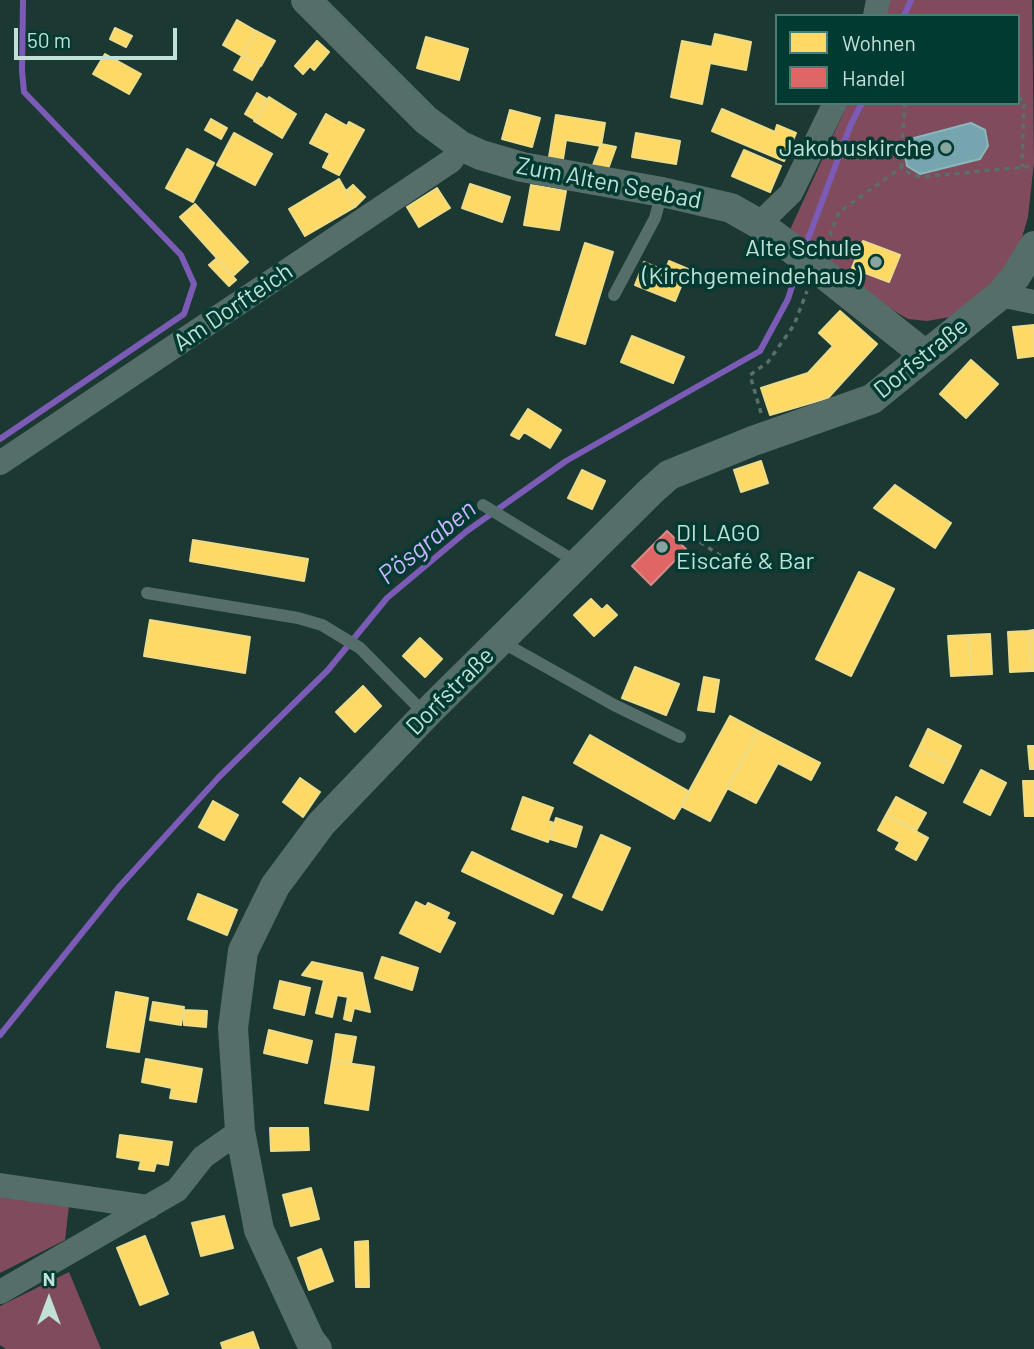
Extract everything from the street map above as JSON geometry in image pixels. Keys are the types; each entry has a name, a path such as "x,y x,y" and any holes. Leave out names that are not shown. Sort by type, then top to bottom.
{"street":[{"name":"Zum Alten Seebad","path":"306,0 426,120 461,146 522,167 662,192 731,208 786,244 924,354"},
{"path":"759,224 791,193 834,105"},
{"name":"Am Dorfteich","path":"0,463 451,161 461,146"},
{"name":"Dorfstraße","path":"317,1349 310,1340 259,1230 240,1131 233,1028 243,951 275,886 321,824 500,640 651,491 670,475 753,441 872,399 999,295 1016,275 1034,246"},
{"path":"999,295 1034,302"},
{"path":"0,1292 177,1190 203,1157 240,1131"},
{"path":"0,1185 149,1207"}],"lane":[{"path":"614,295 655,218 662,192"},
{"path":"483,505 578,563"},
{"path":"147,593 298,618 322,625 360,649 426,715"},
{"path":"500,640 614,705 680,737"}],"path":[{"path":"1020,98 1024,101 1022,167"},
{"path":"905,105 901,157 902,167 909,173 920,177 1034,166"},
{"path":"700,542 728,561"}],"shaded area":[{"path":"889,0 1032,0 1034,162 1028,217 1021,241 1008,263 983,292 950,317 927,321 908,319 891,309 789,232 847,105 1020,105 1020,14 886,14"},
{"path":"0,1195 69,1206 65,1240 0,1273"},
{"path":"69,1272 101,1349 6,1349 0,1345 0,1306"}],"building: Wohnen":[{"path":"237,20 256,31 242,56 223,45"},
{"path":"115,28 132,36 126,47 110,39"},
{"path":"256,31 275,41 261,66 242,56"},
{"path":"715,34 751,42 746,70 710,63 702,104 671,97 682,41 712,47"},
{"path":"426,37 468,49 459,80 417,68"},
{"path":"317,41 329,52 314,70 310,66 303,74 295,66"},
{"path":"105,54 141,74 129,94 93,74"},
{"path":"242,56 260,66 252,80 234,70"},
{"path":"257,93 267,99 255,120 245,114"},
{"path":"269,97 296,114 282,138 254,121"},
{"path":"722,109 775,132 777,125 796,133 784,161 712,131"},
{"path":"510,110 540,118 532,147 502,139"},
{"path":"326,114 347,126 349,122 364,130 339,175 323,167 330,153 310,143"},
{"path":"556,115 605,123 601,146 566,140 563,159 549,157"},
{"path":"211,119 227,128 221,139 205,130"},
{"path":"234,133 272,154 255,185 217,165"},
{"path":"636,133 680,141 676,164 632,157"},
{"path":"601,144 616,147 608,169 593,165"},
{"path":"187,149 214,163 193,202 166,188"},
{"path":"744,150 781,166 770,192 732,176"},
{"path":"339,179 355,207 305,236 289,209"},
{"path":"470,184 510,197 502,222 462,208"},
{"path":"353,185 365,197 355,207 346,191"},
{"path":"531,185 566,191 559,230 524,225"},
{"path":"437,188 450,208 419,227 407,207"},
{"path":"195,204 248,262 233,276 180,217"},
{"name":"Alte Schule (Kirchgemeindehaus)","path":"863,241 900,255 889,282 852,268"},
{"path":"585,243 613,252 585,344 556,335"},
{"path":"217,258 236,280 229,286 209,265"},
{"path":"669,261 688,269 675,301 635,285 644,262 665,271"},
{"path":"840,311 877,344 828,398 770,415 761,388 808,373 833,346 819,333"},
{"path":"1034,325 1034,356 1018,358 1013,327"},
{"path":"632,336 684,357 673,383 621,362"},
{"path":"971,360 998,384 966,418 940,394"},
{"path":"528,409 561,430 550,448 524,432 519,439 511,435"},
{"path":"761,461 768,483 741,492 734,470"},
{"path":"582,470 605,481 592,509 568,498"},
{"path":"895,485 951,523 935,548 874,508"},
{"path":"193,540 308,559 304,581 190,561"},
{"path":"859,572 894,589 851,676 816,659"},
{"path":"591,599 602,610 607,605 617,615 594,636 574,615"},
{"path":"150,620 250,637 245,673 144,656"},
{"path":"1034,630 1034,671 1031,671 1028,631"},
{"path":"1028,631 1031,671 1010,672 1008,632"},
{"path":"990,634 992,674 971,675 969,635"},
{"path":"969,635 971,675 951,676 948,636"},
{"path":"420,638 442,659 425,677 403,656"},
{"path":"635,667 679,684 666,715 622,698"},
{"path":"704,677 719,680 714,712 698,710"},
{"path":"363,686 381,706 355,732 336,712"},
{"path":"730,716 758,731 710,821 681,806"},
{"path":"928,729 961,746 952,765 919,748"},
{"path":"758,731 820,763 811,780 778,763 756,803 727,788"},
{"path":"590,735 690,792 674,819 574,763"},
{"path":"1028,746 1034,746 1034,769 1030,769"},
{"path":"919,748 952,765 943,783 910,766"},
{"path":"981,770 1006,783 990,815 964,802"},
{"path":"300,778 320,792 303,817 283,802"},
{"path":"1023,781 1034,781 1034,816 1025,816"},
{"path":"523,797 553,808 548,821 554,823 548,842 512,829"},
{"path":"896,797 926,813 916,831 886,815"},
{"path":"213,801 238,815 224,840 199,827"},
{"path":"886,815 928,838 916,860 896,849 900,842 878,830"},
{"path":"556,818 582,827 576,847 550,839"},
{"path":"601,835 630,848 602,910 573,897"},
{"path":"472,852 562,895 553,914 462,871"},
{"path":"198,894 237,910 227,935 188,919"},
{"path":"416,902 426,907 428,903 449,913 446,919 455,923 440,952 400,933"},
{"path":"382,957 418,968 412,990 375,978"},
{"path":"312,962 362,973 370,1012 354,1008 351,1021 344,1019 348,997 337,995 332,1017 316,1013 324,980 302,975"},
{"path":"280,981 310,988 304,1015 274,1008"},
{"path":"116,992 148,998 139,1052 107,1047"},
{"path":"153,1002 184,1007 181,1025 150,1020"},
{"path":"184,1010 207,1011 206,1027 184,1025"},
{"path":"269,1030 312,1041 307,1063 264,1053"},
{"path":"336,1034 356,1037 351,1064 332,1061"},
{"path":"146,1059 202,1069 196,1102 170,1098 172,1088 142,1082"},
{"path":"332,1061 374,1067 368,1110 325,1103"},
{"path":"270,1128 308,1128 309,1150 271,1151"},
{"path":"120,1135 172,1142 168,1165 156,1163 154,1171 139,1169 141,1161 117,1157"},
{"path":"311,1188 319,1219 291,1226 283,1195"},
{"path":"224,1216 233,1248 201,1256 192,1223"},
{"path":"145,1236 168,1294 140,1305 117,1248"},
{"path":"368,1241 369,1287 356,1287 355,1242"},
{"path":"321,1249 333,1281 309,1290 298,1258"},
{"path":"253,1332 259,1349 223,1349 221,1343"}],"building: Handel":[{"path":"667,531 686,549 651,585 632,566"}],"building: Öffentlich":[{"name":"Jakobuskirche","path":"971,123 985,130 988,146 980,159 920,174 907,166 904,149 914,138"}],"waterway":[{"path":"0,439 184,314 194,284 181,255 24,92 23,0"},
{"name":"Pösgraben","path":"905,14 911,0"},
{"name":"Pösgraben","path":"805,247 851,124 861,105"},
{"name":"Pösgraben","path":"0,1035 119,887 219,777 328,670 387,598 467,531 566,461 760,351 788,299 799,264"}],"place":[{"name":"Jakobuskirche","path":"946,148"},
{"name":"Alte Schule (Kirchgemeindehaus)","path":"876,262"},
{"name":"DI LAGO Eiscafé & Bar","path":"662,547"}]}
